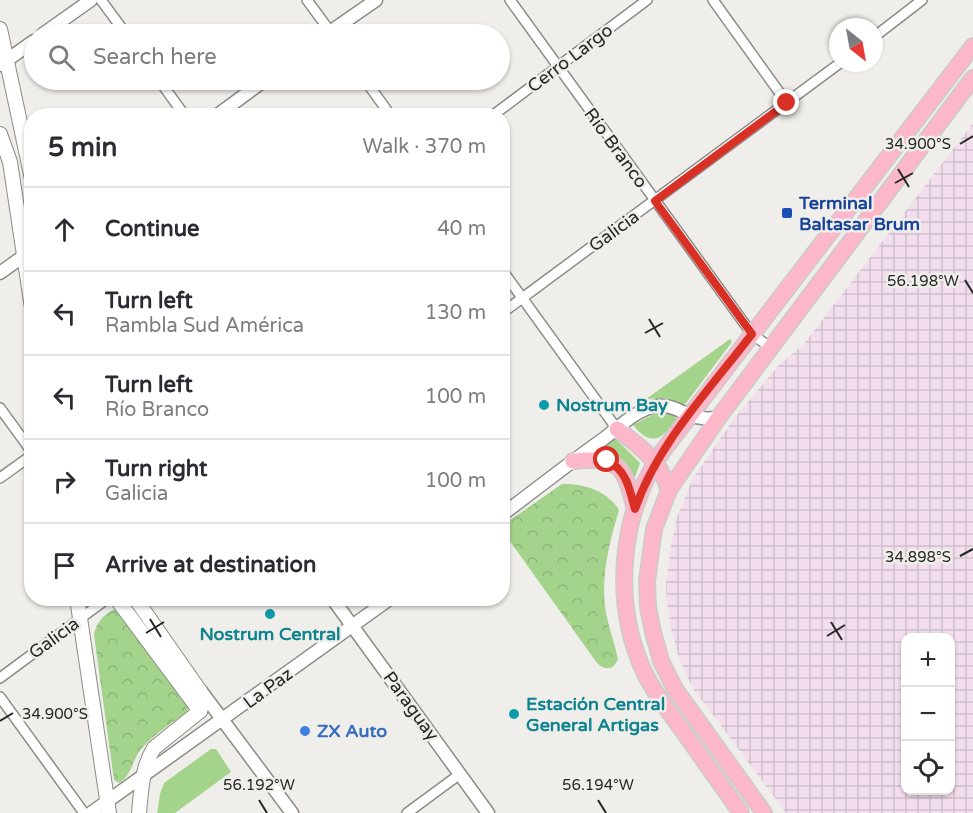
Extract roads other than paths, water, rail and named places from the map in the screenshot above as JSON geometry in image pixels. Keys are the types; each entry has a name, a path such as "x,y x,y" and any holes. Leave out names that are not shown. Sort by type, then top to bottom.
{"main road":[{"path":"0,28 3,63 24,147"},
{"path":"741,813 660,699 645,674 638,654 629,623 624,581 626,549 635,509 656,462 688,416 973,46"},
{"path":"764,813 675,689 662,662 648,607 646,581 654,529 669,490 719,417 973,78"},
{"path":"0,134 10,162 24,233"},
{"path":"617,429 637,443 656,462 664,473 669,490"},
{"path":"573,460 607,460 616,465 629,482 635,509"},
{"path":"79,606 108,807"},
{"path":"122,606 200,711"},
{"path":"139,813 143,777 154,748 200,711 203,703 200,691 141,606"}],"street":[{"path":"57,24 91,0"},
{"path":"101,0 119,24"},
{"path":"307,0 323,24"},
{"path":"344,24 376,0"},
{"name":"Río Branco","path":"510,0 752,334 771,348"},
{"name":"Cerro Largo","path":"503,108 647,0"},
{"path":"713,0 787,103"},
{"path":"883,30 918,1"},
{"path":"3,63 24,48"},
{"name":"Galicia","path":"510,307 829,71"},
{"path":"166,90 179,108"},
{"path":"227,108 251,90"},
{"path":"372,90 385,108"},
{"path":"0,273 24,256"},
{"path":"510,281 617,429"},
{"path":"510,509 573,460 647,408 668,406 688,416 708,419 719,417"},
{"path":"0,408 24,442"},
{"path":"0,478 24,459"},
{"name":"Galicia","path":"0,678 98,606"},
{"name":"Paraguay","path":"338,606 488,813"},
{"name":"La Paz","path":"91,813 108,807 143,777 380,606"},
{"path":"200,691 292,813"},
{"path":"0,697 84,813"},
{"path":"200,711 222,721"},
{"path":"406,813 460,774"}],"place":[{"name":"Terminal Baltasar Brum","path":"787,213"},
{"name":"Nostrum Bay","path":"544,405"},
{"name":"Nostrum Central","path":"270,614"},
{"name":"Estación Central General Artigas","path":"514,714"},
{"name":"ZX Auto","path":"305,731"}]}
